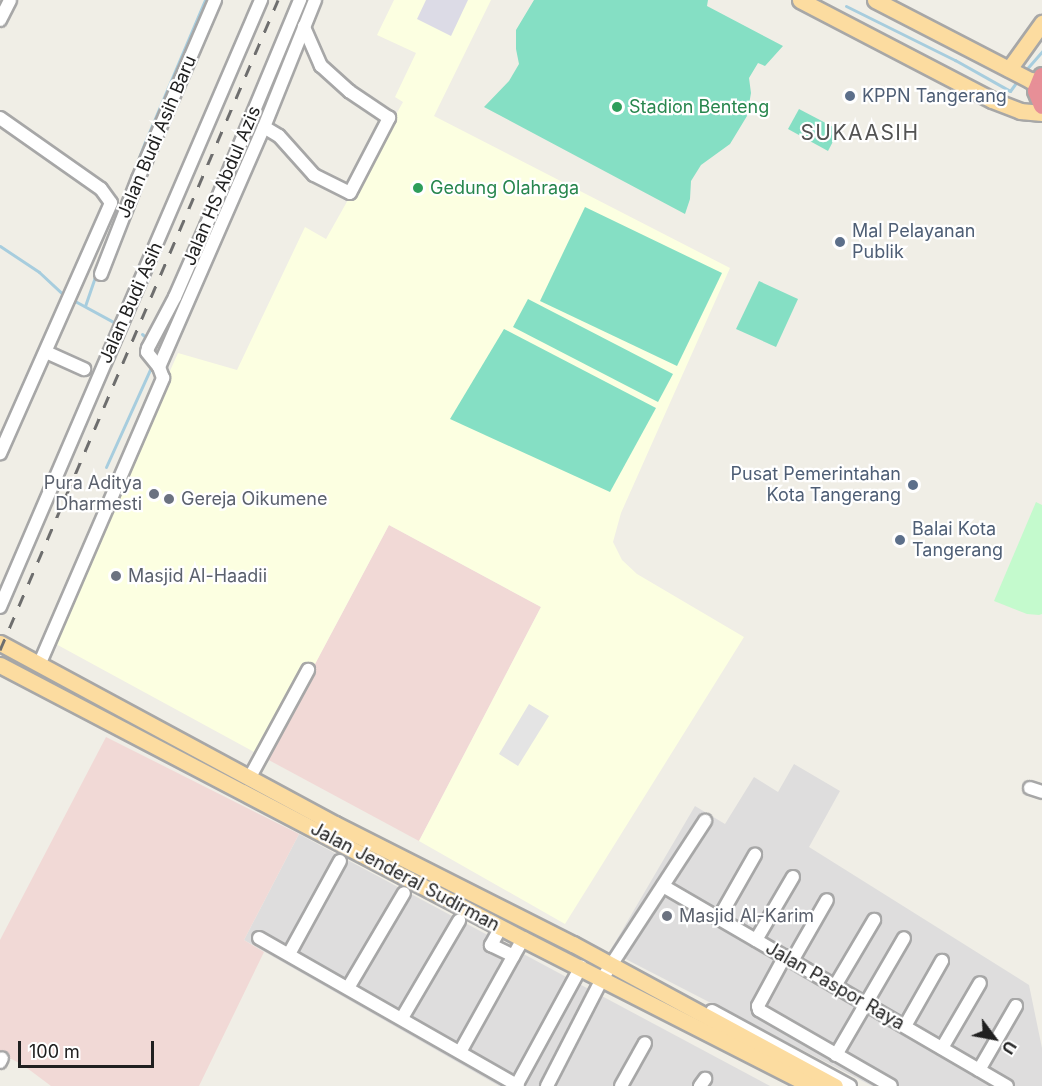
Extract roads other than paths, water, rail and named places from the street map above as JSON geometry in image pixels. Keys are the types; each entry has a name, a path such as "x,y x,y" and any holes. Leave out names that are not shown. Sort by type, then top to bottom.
{"highway":[{"path":"1038,81 1036,97 1042,106"}],"main road":[{"path":"800,0 828,7 992,100 1020,111 1042,113"},
{"path":"875,0 1038,81"},
{"path":"1012,70 1042,23"},
{"name":"Jalan Jenderal Sudirman","path":"0,643 335,824 611,965 835,1086"},
{"name":"Jalan Jenderal Sudirman","path":"0,665 523,939 812,1086"}],"street":[{"name":"Jalan Budi Asih Baru","path":"101,274 215,0"},
{"name":"Jalan Budi Asih","path":"0,606 261,0"},
{"name":"Jalan HS Abdul Azis","path":"212,229 300,0"},
{"path":"39,665 163,378 154,360 212,229 264,127 304,27 311,2"},
{"path":"264,127 279,136 314,175 350,193 389,118 349,92 321,66 304,27"},
{"path":"0,118 101,189 111,203 0,454"},
{"path":"154,360 171,320"},
{"path":"46,352 84,369"},
{"path":"250,777 308,670"},
{"path":"547,1086 602,979 705,820"},
{"path":"719,918 755,855"},
{"path":"289,954 340,861"},
{"path":"756,940 793,877"},
{"name":"Jalan Paspor Raya","path":"663,886 1007,1086"},
{"path":"348,988 404,893"},
{"path":"827,900 758,1008 891,1086"},
{"path":"835,986 874,920"},
{"path":"402,1018 459,921"},
{"path":"501,927 491,945 514,956"},
{"path":"259,938 517,1086 580,967"},
{"path":"836,1055 904,938"},
{"path":"460,1052 523,939"},
{"path":"904,1026 942,961"},
{"path":"942,1048 980,983"},
{"name":"Jalan Jenderal Sudirman","path":"666,996 691,1001 710,1010 850,1086"},
{"path":"979,1070 1016,1006"},
{"path":"621,1086 645,1043"}],"waterway":[{"path":"110,234 145,142 205,0"},
{"path":"207,242 307,0"},
{"path":"846,6 955,60 1010,91 1018,80"},
{"path":"1024,72 1042,51"},
{"path":"0,246 39,272 67,298"},
{"path":"85,306 96,274"},
{"path":"156,357 188,287"},
{"path":"73,300 117,324"},
{"path":"142,334 149,340"},
{"path":"106,467 153,363"}],"railway":[{"path":"0,650 278,0"}],"place":[{"name":"KPPN Tangerang","path":"850,96"},
{"name":"Stadion Benteng","path":"617,107"},
{"name":"Gedung Olahraga","path":"418,188"},
{"name":"Mal Pelayanan Publik","path":"840,242"},
{"name":"Pusat Pemerintahan Kota Tangerang","path":"913,485"},
{"name":"Pura Aditya Dharmesti","path":"154,494"},
{"name":"Gereja Oikumene","path":"169,499"},
{"name":"Balai Kota Tangerang","path":"900,540"},
{"name":"Masjid Al-Haadii","path":"116,576"},
{"name":"Masjid Al-Karim","path":"667,916"}],"district":[{"name":"SUKAASIH","path":"860,133"}]}
